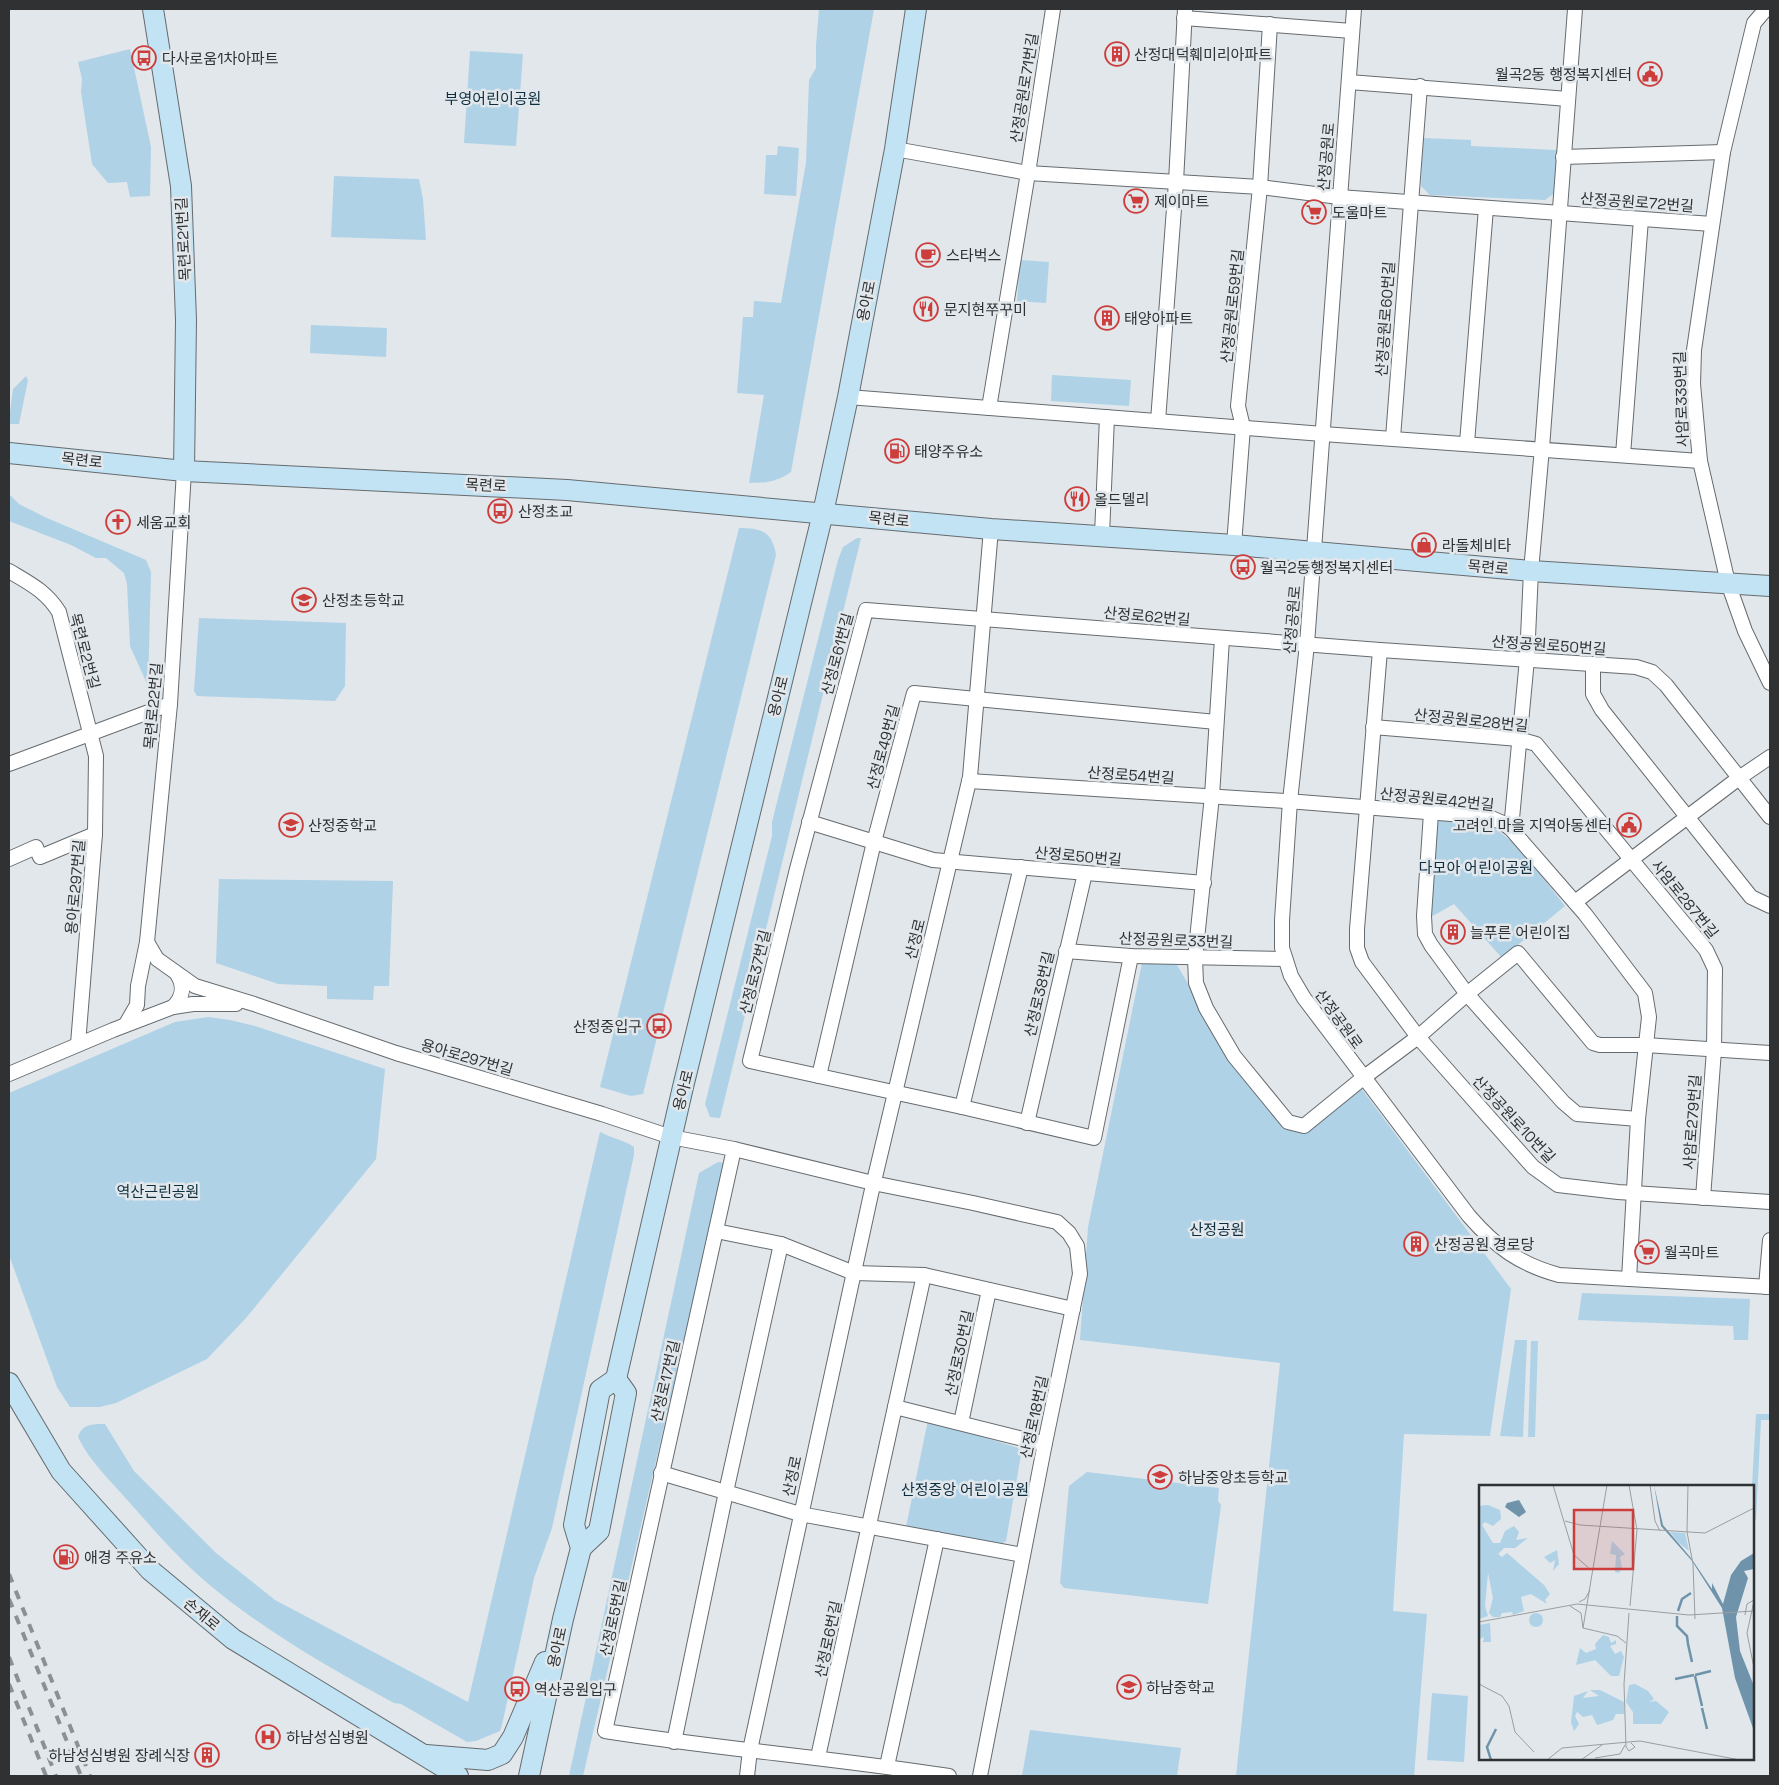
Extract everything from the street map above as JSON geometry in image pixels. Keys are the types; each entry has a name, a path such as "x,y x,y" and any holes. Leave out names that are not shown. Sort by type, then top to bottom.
{"main road":[{"name":"목련로21번길","path":"153,9 181,186 186,320 184,471"},
{"name":"용아로","path":"529,1776 581,1548 574,1525 600,1390 616,1379 672,1137 823,513 848,397 895,149 916,9"},
{"name":"목련로","path":"9,453 184,471 568,490 991,529 1102,535 1314,551 1530,571 1770,586"},
{"name":"손재로","path":"9,1382 61,1471 150,1570 233,1639 458,1776"},
{"path":"423,1754 488,1760 502,1754 513,1737 564,1619"}],"street":[{"name":"산정공원로71번길","path":"1028,173 1053,9"},
{"name":"산정공원로","path":"1354,9 1307,644 1290,802 1282,920 1282,948 1285,959 1304,998 1363,1078 1469,1216 1502,1249 1541,1270 1559,1275 1768,1287"},
{"name":"산정공원로72번길","path":"1559,213 1575,9"},
{"name":"사암로339번길","path":"1728,583 1700,461 1693,384 1694,350 1722,152 1754,23 1766,9"},
{"path":"1158,421 1176,182 1185,14 1352,31"},
{"path":"1260,187 1270,24"},
{"path":"1348,82 1420,86 1568,99"},
{"path":"1411,202 1420,86"},
{"path":"895,149 1028,173 1260,187 1339,197"},
{"path":"1563,157 1722,152"},
{"path":"989,408 1028,173"},
{"name":"산정공원로59번길","path":"1234,545 1243,427 1238,406 1260,187"},
{"name":"산정공원로72번길","path":"1339,197 1712,224"},
{"name":"산정공원로60번길","path":"1393,438 1411,202"},
{"path":"1467,443 1486,208"},
{"path":"1511,829 1527,659 1530,571 1542,448 1559,213"},
{"path":"1623,455 1640,219"},
{"path":"848,397 1107,418 1542,448 1700,461"},
{"path":"1102,535 1107,418"},
{"name":"목련로22번길","path":"126,1024 137,1005 147,942 170,704 184,471"},
{"name":"산정로","path":"747,1776 750,1750 800,1514 894,1093 970,777 991,529"},
{"name":"목련로2번길","path":"9,570 51,599 59,612 90,733"},
{"path":"1728,583 1746,631 1770,683"},
{"name":"산정로61번길","path":"809,822 866,610 984,619"},
{"name":"산정로62번길","path":"984,619 1222,639 1307,644"},
{"path":"1222,639 1212,796 1195,958 1196,983 1206,1008 1234,1056 1288,1122 1304,1126 1363,1078 1418,1037 1518,953 1594,1043 1600,1046 1646,1045 1770,1053"},
{"name":"산정공원로50번길","path":"1307,644 1636,667 1652,672 1666,685 1770,817"},
{"path":"1380,650 1357,928 1357,948 1362,962 1418,1037"},
{"path":"1593,664 1593,694 1602,710 1751,897 1770,906"},
{"name":"산정로49번길","path":"874,842 914,693 977,700"},
{"path":"977,700 1216,722"},
{"path":"9,764 170,704"},
{"name":"산정공원로28번길","path":"1373,727 1519,739 1536,744 1631,859"},
{"name":"용아로297번길","path":"78,1044 96,834 96,756 90,733"},
{"path":"1629,1279 1638,1119 1648,1017 1645,993 1575,902 1739,778 1770,757"},
{"name":"산정로54번길","path":"969,781 1290,802"},
{"name":"산정공원로42번길","path":"1290,802 1489,817 1511,829 1575,902"},
{"path":"1431,812 1424,916 1425,934 1431,945 1467,994 1563,1102 1577,1114 1638,1119"},
{"path":"809,822 934,860 950,861"},
{"name":"산정로37번길","path":"809,822 750,1061 894,1093"},
{"path":"9,859 36,847 40,857 96,834"},
{"path":"819,1076 874,842"},
{"name":"사암로287번길","path":"1631,859 1706,950 1715,970 1714,1050"},
{"name":"산정로50번길","path":"950,861 1204,883"},
{"path":"962,1107 1021,867"},
{"name":"산정로38번길","path":"1027,1123 1085,873"},
{"name":"용아로297번길","path":"147,942 157,959 195,986 208,991 254,1004 396,1053 533,1093 672,1137"},
{"name":"산정공원로33번길","path":"1066,951 1131,956 1285,959"},
{"path":"894,1093 1094,1138 1131,956"},
{"path":"160,966 174,972 181,980 182,988 181,995 169,1009 151,1009 145,1005 139,986 144,973 160,966"},
{"path":"9,1074 126,1024 169,1009 193,1004 254,1004"},
{"name":"산정공원로10번길","path":"1418,1037 1533,1167 1558,1186 1634,1193"},
{"name":"사암로279번길","path":"1703,1198 1714,1050"},
{"path":"672,1137 734,1149 874,1183"},
{"name":"산정로17번길","path":"661,1473 734,1149"},
{"name":"산정로18번길","path":"874,1183 1057,1222 1069,1233 1077,1246 1080,1274 1074,1309 1023,1555"},
{"path":"1634,1193 1770,1202"},
{"path":"716,1231 781,1244 854,1273 924,1275 1074,1309"},
{"path":"1768,1287 1770,1240"},
{"path":"674,1742 726,1492 781,1244"},
{"path":"869,1527 924,1275"},
{"name":"산정로30번길","path":"961,1423 989,1290"},
{"path":"895,1407 1031,1442 1045,1443"},
{"path":"661,1473 800,1514 1023,1555 980,1776"},
{"name":"산정로5번길","path":"661,1473 605,1730 674,1742 750,1750"},
{"name":"산정로6번길","path":"818,1757 869,1527"},
{"path":"887,1766 937,1539"},
{"path":"750,1750 887,1766 949,1776"}],"green space":[{"path":"819,9 874,9 791,472 771,481 749,483 764,395 737,393 743,317 753,317 754,301 781,303 806,163 809,80 816,68"},
{"path":"130,49 151,147 150,196 130,197 127,182 108,183 92,164 81,92 82,79 78,62"},
{"name":"부영어린이공원","path":"470,51 523,54 516,146 464,143"},
{"path":"1423,138 1471,140 1471,146 1557,150 1555,193 1545,200 1430,195 1421,186"},
{"path":"778,146 799,148 796,196 764,194 766,155 777,155"},
{"path":"334,176 419,179 423,199 426,240 331,237"},
{"path":"1020,260 1049,262 1046,303 1017,301"},
{"path":"311,325 387,328 386,357 310,353"},
{"path":"1052,375 1131,380 1129,406 1051,401"},
{"path":"26,376 28,380 19,424 9,424 13,389"},
{"path":"9,494 19,504 47,518 146,560 151,572 148,686 130,646 127,584 124,573 106,558 96,558 71,545 9,521"},
{"path":"739,528 764,532 772,541 776,555 643,1094 631,1096 600,1087"},
{"path":"857,538 861,538 720,1118 710,1117 705,1104 772,836 772,822 838,560 843,547"},
{"path":"199,618 346,623 345,686 335,701 197,696 194,691"},
{"name":"다모아 어린이공원","path":"1436,819 1478,823 1498,831 1509,839 1530,862 1565,906 1502,958 1454,904 1429,918"},
{"path":"219,879 393,881 389,986 374,986 373,1000 327,999 327,986 278,984 216,963"},
{"name":"산정공원","path":"1144,953 1173,958 1227,1050 1293,1128 1358,1084 1511,1289 1490,1436 1404,1434 1393,1611 1427,1614 1414,1776 1236,1776 1280,1363 1080,1340 1088,1227"},
{"name":"역산근린공원","path":"208,1017 255,1026 385,1069 376,1159 246,1318 207,1359 116,1403 100,1407 70,1407 57,1387 9,1255 9,1093 175,1022"},
{"path":"600,1132 634,1147 634,1155 552,1528 534,1578 502,1725 500,1731 476,1741 467,1742 401,1704 394,1703 321,1662 273,1632 228,1600 166,1544 101,1471 78,1437 85,1427 105,1424 134,1471 216,1553 275,1600 468,1702"},
{"path":"718,1162 725,1163 583,1776 569,1776 699,1173"},
{"path":"1582,1293 1750,1299 1748,1340 1734,1340 1733,1326 1578,1320"},
{"path":"1515,1340 1527,1340 1523,1437 1500,1436"},
{"path":"1531,1341 1538,1341 1535,1437 1528,1437"},
{"path":"1756,1414 1770,1414 1770,1420 1761,1420 1756,1520 1754,1519 1754,1485 1752,1485"},
{"name":"산정중앙 어린이공원","path":"928,1420 1022,1449 1006,1541 994,1548 906,1527"},
{"path":"1087,1472 1219,1488 1218,1501 1221,1505 1208,1604 1064,1588 1060,1583 1069,1486"},
{"path":"1432,1693 1468,1696 1464,1762 1427,1760"},
{"path":"1030,1730 1181,1748 1177,1776 1022,1776"}],"railway":[{"path":"9,1574 90,1776"},
{"path":"9,1599 81,1776"},
{"path":"9,1657 56,1776"},
{"path":"9,1684 46,1776"}],"place":[{"name":"산정대덕훼미리아파트","path":"1117,54"},
{"name":"다사로움1차아파트","path":"144,58"},
{"name":"월곡2동 행정복지센터","path":"1650,74"},
{"name":"제이마트","path":"1136,201"},
{"name":"도울마트","path":"1314,212"},
{"name":"스타벅스","path":"928,255"},
{"name":"문지현쭈꾸미","path":"926,309"},
{"name":"태양아파트","path":"1107,318"},
{"name":"태양주유소","path":"897,451"},
{"name":"올드델리","path":"1077,499"},
{"name":"산정초교","path":"500,511"},
{"name":"세움교회","path":"118,522"},
{"name":"라돌체비타","path":"1424,545"},
{"name":"월곡2동행정복지센터","path":"1243,567"},
{"name":"산정초등학교","path":"304,600"},
{"name":"산정중학교","path":"291,825"},
{"name":"고려인 마을 지역아동센터","path":"1629,825"},
{"name":"늘푸른 어린이집","path":"1453,932"},
{"name":"산정중입구","path":"659,1026"},
{"name":"산정공원 경로당","path":"1416,1244"},
{"name":"월곡마트","path":"1647,1252"},
{"name":"하남중앙초등학교","path":"1160,1477"},
{"name":"애경 주유소","path":"66,1557"},
{"name":"하남중학교","path":"1129,1687"},
{"name":"역산공원입구","path":"517,1689"},
{"name":"하남성심병원","path":"268,1737"},
{"name":"하남성심병원 장례식장","path":"207,1755"}]}
